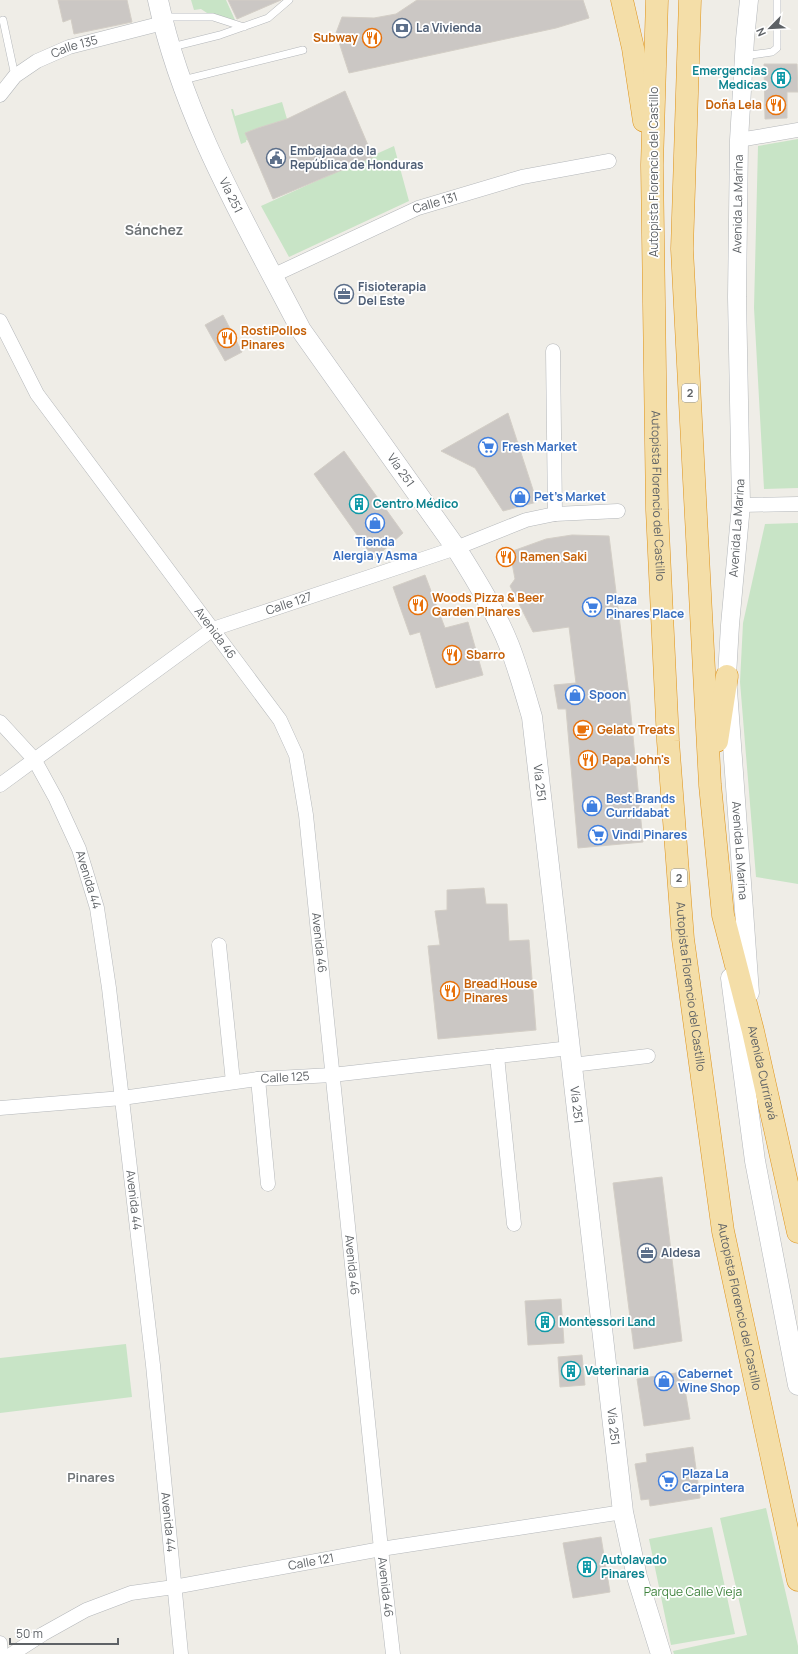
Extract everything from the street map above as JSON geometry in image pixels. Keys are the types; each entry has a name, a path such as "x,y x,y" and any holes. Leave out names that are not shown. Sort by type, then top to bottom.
{"highway":[{"path":"622,0 633,48 640,104 652,165"},
{"name":"Autopista Florencio del Castillo","path":"657,0 652,165 657,510 668,741 683,939 723,1231 798,1580"},
{"name":"2","path":"690,0 682,249 710,785 723,915"},
{"path":"710,785 727,676"},
{"name":"Avenida Curriravá","path":"723,915 753,1031 798,1232"}],"main road":[{"name":"Vía 251","path":"161,13 187,98 223,178 272,276 301,330 456,548 479,584 509,644 532,718 623,1512 637,1576 661,1654"},
{"path":"723,915 755,1161 798,1385"}],"street":[{"name":"Avenida La Marina","path":"749,0 739,140 737,297 741,505 727,676 753,1031"},
{"name":"Calle 135","path":"0,95 15,76 37,61 69,47 161,13"},
{"path":"739,140 798,130"},
{"name":"Calle 131","path":"272,276 418,208 522,177 609,161"},
{"name":"Avenida 46","path":"0,321 37,394 280,720 296,755 306,815 393,1654"},
{"path":"553,351 555,514"},
{"path":"741,505 798,504"},
{"name":"Calle 127","path":"0,785 212,629 456,548 526,520 555,514 618,511"},
{"name":"Avenida 44","path":"0,722 34,759 56,800 79,849 97,908 122,1098 153,1365 181,1654"},
{"path":"219,945 233,1082"},
{"path":"497,1056 514,1224"},
{"name":"Calle 125","path":"0,1108 122,1098 258,1079 332,1075 497,1056 648,1056"},
{"path":"258,1079 268,1184"},
{"name":"Calle 121","path":"12,1654 43,1634 86,1610 131,1593 174,1587 381,1549 623,1512"},
{"path":"0,1643 1,1654"}],"lane":[{"path":"171,48 220,35 268,18 289,0"},
{"path":"744,56 772,52 777,48 777,0"},
{"path":"161,13 213,17 244,27"},
{"path":"3,20 15,76"},
{"path":"181,81 303,50"}],"green space":[{"path":"191,0 226,0 235,20 213,17 201,9 194,10"},
{"path":"282,102 287,119 258,128 250,141 246,140 246,142 241,144 231,109 233,109 235,116"},
{"path":"798,139 798,488 764,489 754,308 758,146"},
{"path":"394,146 409,201 289,257 261,206"},
{"path":"798,523 798,884 756,877 740,682 743,623 765,524"},
{"path":"126,1344 132,1397 0,1413 0,1358"},
{"path":"766,1508 798,1646 798,1654 674,1654 673,1651 747,1635 720,1518"},
{"name":"Parque Calle Vieja","path":"712,1527 735,1634 671,1645 649,1539"}],"building":[{"path":"58,0 127,0 132,22 74,34 71,19 63,22"},
{"path":"228,0 281,0 237,19"},
{"path":"417,0 583,0 589,18 556,28 349,73 336,33 342,17 374,18 396,14"},
{"name":"Emergencias Medicas","path":"764,64 797,64 798,92 787,92 787,118 765,119"},
{"path":"345,91 373,157 273,199 245,133 287,119"},
{"name":"RostiPollos Pinares","path":"223,315 242,352 225,361 205,325"},
{"path":"508,413 537,502 503,511 475,468 441,451"},
{"name":"Centro Médico","path":"344,451 403,533 374,559 314,474"},
{"path":"572,535 609,536 630,704 643,842 578,848 566,709 558,709 554,685 576,683 569,627 533,632 510,586 515,579 510,552 546,539"},
{"path":"425,575 445,628 468,622 483,675 436,688 420,632 410,635 393,587"},
{"path":"484,888 486,904 507,904 509,941 529,940 536,1030 438,1039 428,946 440,945 435,911 447,910 447,890"},
{"name":"Aldesa","path":"662,1177 682,1341 634,1349 613,1183"},
{"name":"Montessori Land","path":"561,1299 564,1343 528,1345 525,1301"},
{"name":"Veterinaria","path":"582,1355 585,1385 560,1387 558,1357"},
{"path":"682,1372 690,1419 644,1426 637,1379"},
{"name":"Plaza La Carpintera","path":"693,1447 700,1498 650,1506 649,1499 641,1500 635,1464 647,1462 646,1454"},
{"name":"Autolavado Pinares","path":"601,1537 610,1592 573,1598 563,1543"}],"place":[{"name":"La Vivienda","path":"402,28"},
{"name":"Subway","path":"372,38"},
{"name":"Emergencias Medicas","path":"781,78"},
{"name":"Doña Lela","path":"776,105"},
{"name":"Embajada de la República de Honduras","path":"276,158"},
{"name":"Fisioterapia Del Este","path":"344,294"},
{"name":"RostiPollos Pinares","path":"227,338"},
{"name":"Fresh Market","path":"488,447"},
{"name":"Pet's Market","path":"520,497"},
{"name":"Centro Médico","path":"359,504"},
{"name":"Tienda Alergia y Asma","path":"375,523"},
{"name":"Ramen Saki","path":"506,557"},
{"name":"Woods Pizza & Beer Garden Pinares","path":"418,605"},
{"name":"Plaza Pinares Place","path":"592,607"},
{"name":"Sbarro","path":"452,655"},
{"name":"Spoon","path":"575,695"},
{"name":"Gelato Treats","path":"583,730"},
{"name":"Papa John's","path":"588,760"},
{"name":"Best Brands Curridabat","path":"592,806"},
{"name":"Vindi Pinares","path":"598,835"},
{"name":"Bread House Pinares","path":"450,991"},
{"name":"Aldesa","path":"647,1253"},
{"name":"Montessori Land","path":"545,1322"},
{"name":"Veterinaria","path":"571,1371"},
{"name":"Cabernet Wine Shop","path":"664,1381"},
{"name":"Plaza La Carpintera","path":"668,1481"},
{"name":"Autolavado Pinares","path":"587,1567"}],"district":[{"name":"Sánchez","path":"154,230"},
{"name":"Pinares","path":"91,1477"}]}
